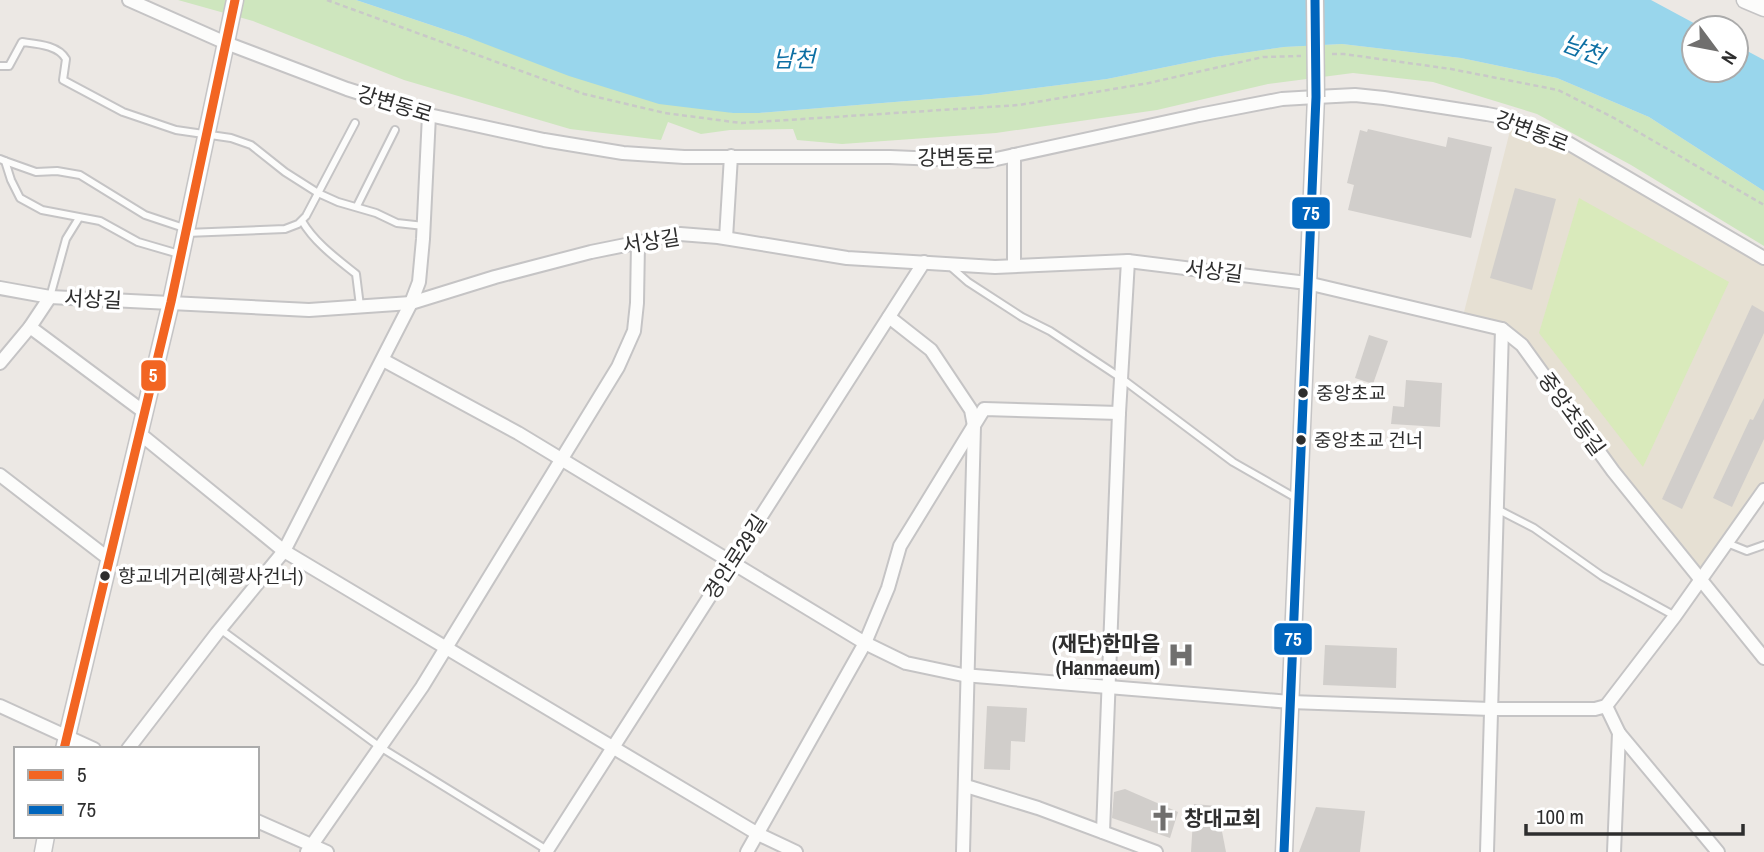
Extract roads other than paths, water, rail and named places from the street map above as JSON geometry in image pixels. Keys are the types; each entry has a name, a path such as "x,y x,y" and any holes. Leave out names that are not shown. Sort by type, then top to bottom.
{"street":[{"name":"강변동로","path":"128,0 228,38 348,89 429,115 544,140 623,153 684,157 987,161 1282,99 1355,95 1384,98 1513,119 1568,143 1764,258"},
{"path":"65,743 171,302 235,0"},
{"path":"1284,852 1316,97 1315,0"},
{"path":"1745,0 1764,8"},
{"path":"130,747 284,551 411,303 419,282 429,115"},
{"path":"1014,155 1014,266"},
{"path":"726,238 732,156"},
{"name":"서상길","path":"0,288 50,297 309,310 411,303 591,252 680,234 726,238 847,258 1014,266 1128,261 1307,283"},
{"path":"309,849 446,646 618,367 634,331 638,243"},
{"path":"1103,832 1119,413 1128,261"},
{"name":"경안로29길","path":"546,851 924,262"},
{"name":"중앙초등길","path":"1307,283 1502,329 1522,345 1613,471 1764,658"},
{"path":"0,363 30,327 50,297"},
{"path":"889,317 931,350 971,410 974,426 963,852"},
{"path":"30,327 144,412"},
{"path":"1488,852 1502,329"},
{"path":"383,360 518,433 865,643 905,663 968,675 1290,702 1491,709 1595,709 1606,706 1763,496"},
{"path":"747,852 865,643 888,588 900,546 984,410 1119,413"},
{"path":"139,433 284,551 758,834 796,852"},
{"path":"0,475 109,559"},
{"path":"0,706 65,743 84,747"},
{"path":"1606,706 1619,733 1718,852"},
{"path":"1614,852 1619,733"},
{"path":"966,786 1030,806 1156,852"},
{"path":"259,822 309,849 327,852"}],"lane":[{"path":"0,66 9,66 22,42 62,51 66,58 63,79 82,92 123,112 176,130 231,138 251,145 285,172 318,193 397,223 424,226"},
{"path":"2,160 36,172 57,171 80,175 145,215 186,231 285,229 302,221 355,123"},
{"path":"357,206 395,130"},
{"path":"2,160 20,198 42,210 100,221 138,242 181,254"},
{"path":"50,297 66,239 79,218"},
{"path":"302,221 307,231 356,274 360,306"},
{"path":"947,264 968,282 1121,378 1206,444 1265,482 1299,499"},
{"path":"1497,509 1534,528 1602,576 1675,616"},
{"path":"1727,543 1747,551 1764,545"},
{"path":"220,629 380,747 546,851"}],"water":[{"name":"남천","path":"356,0 1651,0 1680,16 1680,84 1750,84 1750,52 1764,60 1764,191 1649,117 1557,78 1461,58 1342,44 1284,47 1215,57 1107,79 981,95 733,113 659,104 569,76 467,37"}],"place":[{"name":"중앙초교","path":"1303,393"},
{"name":"중앙초교 건너","path":"1301,440"},
{"name":"향교네거리(혜광사건너)","path":"105,576"},
{"name":"(재단)한마음 (Hanmaeum)","path":"1181,655"},
{"name":"창대교회","path":"1163,818"}]}
